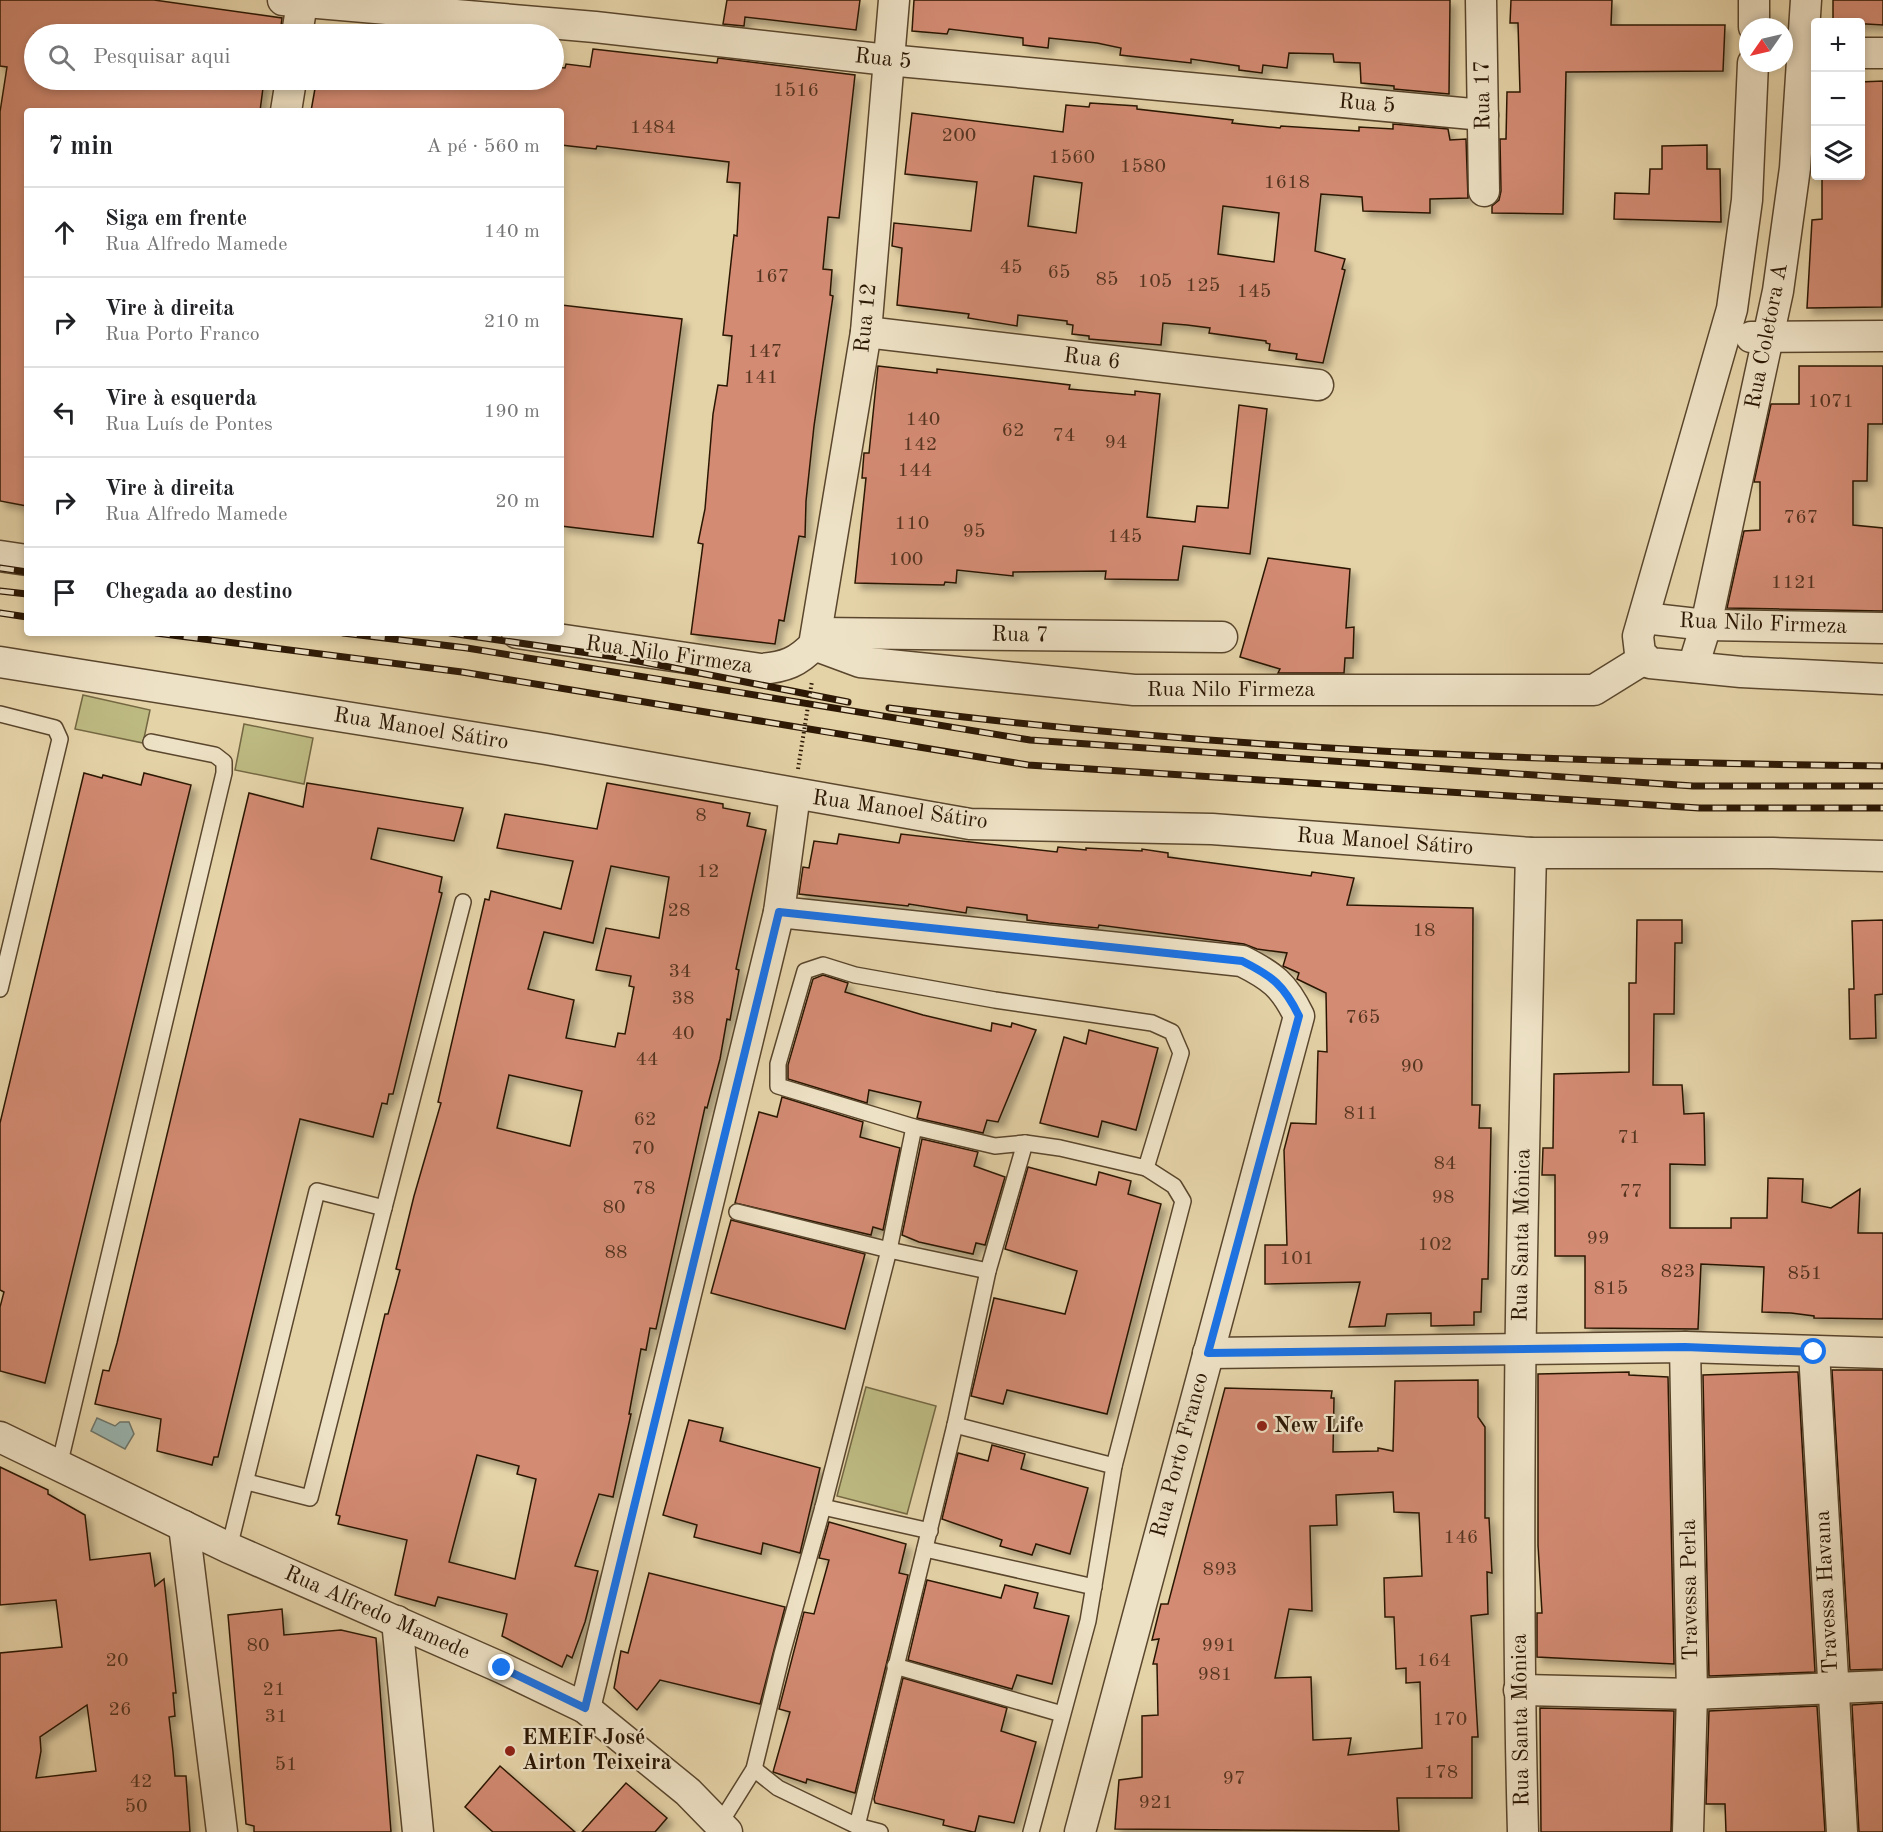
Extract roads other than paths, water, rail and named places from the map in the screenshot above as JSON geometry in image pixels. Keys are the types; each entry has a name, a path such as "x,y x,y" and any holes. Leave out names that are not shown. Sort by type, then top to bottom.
{"street":[{"name":"Rua 12","path":"815,639 866,332 894,0"},
{"name":"Rua 17","path":"1481,0 1485,191"},
{"path":"1754,0 1754,18"},
{"name":"Rua Coletora A","path":"1693,667 1706,625 1769,338 1795,168 1806,0"},
{"name":"Rua 5","path":"312,2 562,24"},
{"path":"302,24 312,2"},
{"name":"Rua 5","path":"564,24 888,60 1483,115"},
{"path":"1865,53 1883,53"},
{"name":"Rua Coletora A","path":"1642,656 1638,636 1732,309 1747,200 1753,72"},
{"path":"286,108 289,90"},
{"name":"Rua 6","path":"866,332 1318,385"},
{"path":"1724,337 1883,336"},
{"path":"0,556 24,560"},
{"name":"Rua Nilo Firmeza","path":"1644,618 1706,625 1883,628"},
{"name":"Rua Nilo Firmeza","path":"537,636 761,669 781,668 800,659 815,639 860,662 1134,690 1594,690 1642,656 1650,663 1741,672 1883,679"},
{"name":"Rua 7","path":"815,639 1222,637"},
{"name":"Rua Manoel Sátiro","path":"0,662 546,749 796,782 970,824 1212,830 1531,853 1773,853 1883,856"},
{"path":"585,1708 779,912 796,782"},
{"name":"Rua Santa Mônica","path":"1523,1832 1519,1690 1519,1349 1531,853"},
{"name":"Rua Porto Franco","path":"779,912 1242,961 1269,974 1288,993 1299,1016 1080,1832"},
{"path":"1208,1353 1685,1347 1883,1353"},
{"name":"Travessa Perla","path":"1685,1347 1692,1694 1688,1832"},
{"name":"Travessa Havana","path":"1814,1352 1842,1832"},
{"name":"Rua Alfredo Mamede","path":"0,1437 229,1548 502,1668 585,1708 688,1792 723,1828"},
{"path":"184,1526 222,1832"},
{"path":"397,1622 418,1832"},
{"path":"1519,1690 1692,1694 1883,1686"}],"lane":[{"path":"0,714 55,728 60,738 0,988"},
{"path":"59,1466 224,772 224,762 215,755 151,742"},
{"path":"247,1482 310,1498 463,902"},
{"path":"1031,1832 1088,1621 1114,1466 1183,1201 1174,1186 1146,1168 1060,1148 1025,1143 995,1146 941,1135 778,1086 778,1065 805,971 823,965 855,975 914,986 1152,1023 1172,1032 1181,1053 1146,1168"},
{"path":"723,1828 754,1769 782,1653 823,1507 890,1250 914,1127"},
{"path":"857,1826 930,1532 988,1271 1025,1143"},
{"path":"229,1548 317,1191 384,1208"},
{"path":"737,1212 890,1250 988,1271"},
{"path":"955,1425 1114,1466"},
{"path":"823,1507 930,1532"},
{"path":"925,1549 1094,1587"},
{"path":"895,1666 1062,1714"},
{"path":"754,1769 778,1788 857,1826 880,1832"}],"water":[{"path":"97,1418 115,1426 120,1422 129,1422 134,1434 125,1449 91,1431"}],"railway":[{"path":"0,568 24,572"},
{"path":"0,591 24,594"},
{"path":"0,613 24,617"},
{"path":"180,636 462,672 1028,765 1699,808 1883,808"},
{"path":"368,636 467,648 1030,740 1693,786 1883,786"},
{"path":"471,636 623,658 848,702"},
{"path":"889,708 1013,722 1261,744 1510,757 1883,766"}],"place":[{"name":"New Life","path":"1262,1426"},
{"name":"EMEIF José Airton Teixeira","path":"510,1751"}]}
